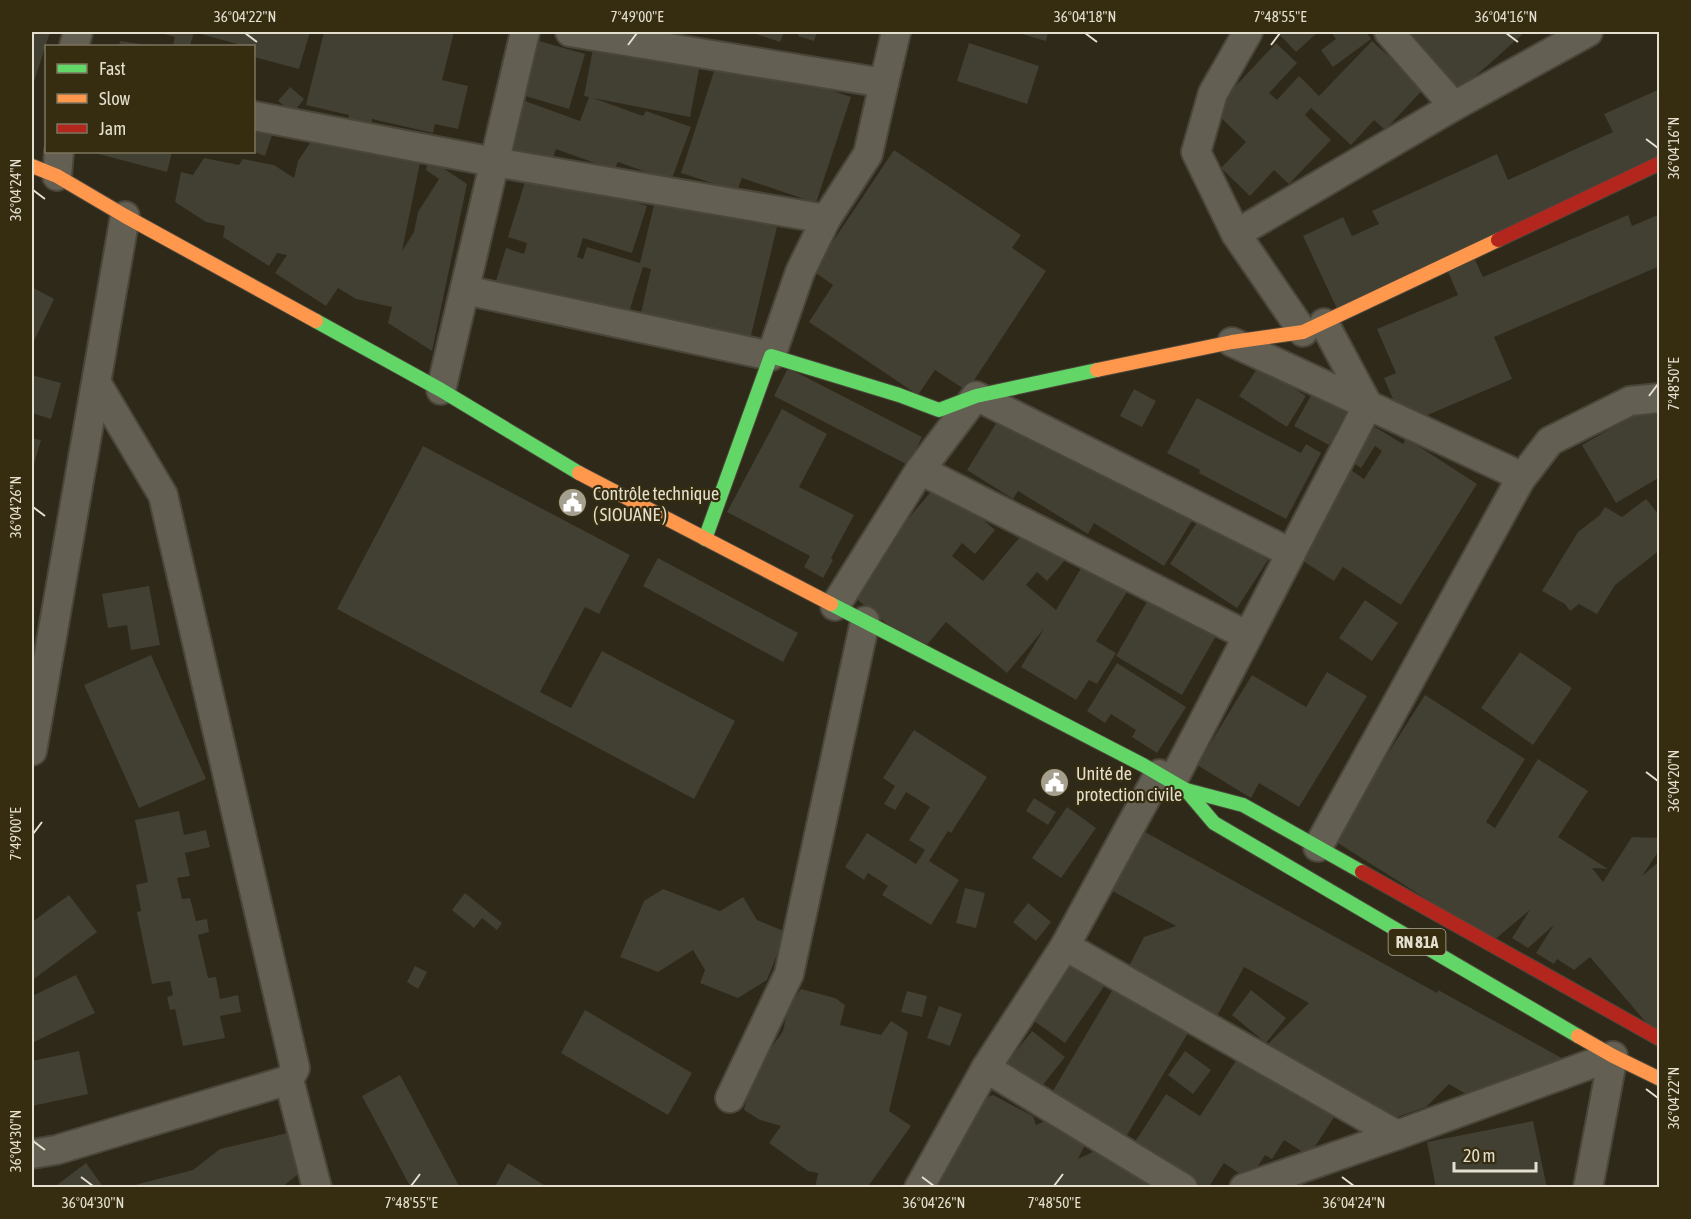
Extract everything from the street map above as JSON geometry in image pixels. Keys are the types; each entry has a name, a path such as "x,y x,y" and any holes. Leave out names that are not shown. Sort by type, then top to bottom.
{"main road":[{"path":"705,539 771,356 899,395 939,410 976,396 1232,342 1313,328 1659,163"},
{"name":"RN 81A","path":"49,165 125,216 441,390 591,480 1173,782 1243,805 1659,1039"},
{"name":"RN 81A","path":"1173,782 1214,823 1613,1056 1659,1079"}],"street":[{"path":"441,390 525,32"},
{"path":"570,32 884,83"},
{"path":"465,290 771,356 801,272 826,219 868,154 896,32"},
{"path":"1248,32 1213,93 1196,152 1236,234 1313,328 1368,405"},
{"path":"1389,32 1454,106"},
{"path":"1236,234 1454,106 1588,32"},
{"path":"255,116 494,162 826,219"},
{"path":"32,751 125,216"},
{"path":"1232,342 1510,471 1520,480"},
{"path":"97,384 163,495 295,1068 289,1080 317,1188"},
{"path":"835,606 920,470 976,396 1291,553"},
{"path":"1318,847 1520,480 1550,441 1630,401 1659,398"},
{"path":"919,1188 986,1068 1173,782 1368,405"},
{"path":"920,470 1248,636"},
{"path":"730,1098 789,974 865,621"},
{"path":"1065,946 1397,1135"},
{"path":"1244,1188 1613,1056"},
{"path":"1588,1188 1613,1056"},
{"path":"986,1068 1183,1188"},
{"path":"32,1154 56,1150 289,1080"}],"building":[{"path":"32,32 50,32 45,45 32,88"},
{"path":"157,32 194,32 190,45 173,44 175,37"},
{"path":"194,32 310,32 299,69 255,57 255,45 237,44"},
{"path":"324,32 454,32 442,80 468,86 458,129 435,124 433,133 372,119 371,126 348,120 349,115 306,105"},
{"path":"750,32 784,32 780,42"},
{"path":"799,32 817,32 814,41 798,36"},
{"path":"1015,32 1048,32 1046,41"},
{"path":"1277,32 1318,32 1296,52"},
{"path":"1331,32 1366,32 1371,39 1333,67 1321,50 1336,39"},
{"path":"1406,32 1525,32 1460,90"},
{"path":"595,38 701,59 690,117 593,98 643,116 646,111 691,127 671,181 618,162 614,170 556,149 551,165 497,145 514,97 580,121 589,97 584,96"},
{"path":"120,41 148,45 119,45"},
{"path":"539,41 585,54 569,109 522,95"},
{"path":"1372,41 1393,60 1400,53 1431,81 1385,130 1374,120 1351,145 1311,108 1305,115 1331,140 1289,184 1274,170 1250,196 1221,168 1246,142 1213,110 1276,43 1297,63 1269,93 1277,100 1299,76 1319,96"},
{"path":"969,43 1039,66 1027,104 957,81"},
{"path":"720,53 851,97 816,203 742,178 737,191 681,173"},
{"path":"290,87 304,99 293,113 278,101"},
{"path":"1660,89 1660,164 1338,311 1303,236 1343,217 1352,236 1379,224 1372,211 1497,154 1508,180 1613,132 1604,114"},
{"path":"255,126 273,132 265,156 255,152"},
{"path":"312,140 420,163 402,251 414,232 418,212 439,179 426,170 428,158 467,184 432,351 388,323 392,307 356,299 338,288 326,306 275,273 287,255 277,253 269,266 223,237 225,226 206,222 175,202 181,172 193,175 204,158 239,165 243,159 274,165 294,178 298,161"},
{"path":"894,150 1021,235 1012,248 1046,271 967,391 935,370 918,395 809,322 833,285 813,271"},
{"path":"95,153 172,153 167,172"},
{"path":"529,169 647,206 632,253 583,238 577,257 583,259 587,247 640,263 656,197 777,227 749,344 640,317 651,269 643,267 626,322 496,281 506,248 524,254 527,243 508,237"},
{"path":"1660,214 1660,266 1494,337 1512,379 1404,425 1384,378 1396,373 1377,329 1458,295 1446,267 1473,255 1483,277 1628,215 1632,226"},
{"path":"32,287 54,299 32,345"},
{"path":"1259,366 1306,396 1287,427 1239,396"},
{"path":"788,368 922,437 908,465 774,396"},
{"path":"32,375 61,383 51,419 32,413"},
{"path":"1134,389 1156,401 1142,427 1120,416"},
{"path":"1313,392 1347,411 1329,445 1294,426"},
{"path":"1197,398 1301,453 1306,444 1321,453 1286,519 1199,473 1200,470 1167,453"},
{"path":"1660,400 1660,477 1616,503 1582,445"},
{"path":"1010,401 1195,516 1164,566 1094,523 1088,534 1018,491 1013,499 967,470"},
{"path":"782,409 827,434 799,487 854,515 823,578 804,567 810,556 727,512"},
{"path":"1375,427 1403,444 1406,438 1477,484 1401,605 1343,567 1334,581 1289,552 1345,466 1364,479 1382,451 1375,446 1361,468 1352,462"},
{"path":"32,438 41,440 32,471"},
{"path":"423,446 630,555 599,614 585,607 540,692 571,708 602,651 735,721 694,799 337,609"},
{"path":"939,482 995,530 975,554 962,543 952,556 983,581 1035,519 1073,551 1047,581 1037,572 1026,585 1056,610 1086,560 1130,587 1096,641 1116,653 1097,684 1089,680 1076,700 1021,667 1044,629 1007,673 946,622 921,652 841,586 897,532"},
{"path":"1646,499 1660,516 1660,550 1615,585 1597,614 1579,604 1570,611 1565,604 1542,591 1578,532 1600,515 1605,507 1622,517"},
{"path":"1201,516 1268,560 1237,608 1170,564"},
{"path":"658,558 798,633 783,662 643,586"},
{"path":"149,586 160,645 131,650 127,625 108,628 102,594"},
{"path":"1149,598 1216,636 1182,695 1116,656"},
{"path":"1365,600 1398,623 1372,661 1339,638"},
{"path":"1520,652 1572,688 1533,745 1481,708"},
{"path":"151,655 206,779 139,808 84,685"},
{"path":"1117,663 1186,707 1157,753 1132,737 1136,730 1111,714 1105,723 1087,711"},
{"path":"1327,672 1367,696 1299,807 1259,783 1251,798 1197,765 1252,675 1306,707"},
{"path":"1425,695 1525,759 1486,822 1495,828 1538,759 1588,791 1558,837 1608,869 1592,868 1603,882 1632,837 1660,838 1660,849 1642,876 1660,861 1660,1028 1656,1034 1590,957 1574,970 1557,959 1554,964 1536,953 1554,925 1528,948 1512,938 1530,910 1493,941 1333,840"},
{"path":"914,730 987,777 951,833 948,831 929,861 959,880 931,925 882,895 888,886 868,873 864,880 845,867 867,833 916,864 925,850 909,840 930,807 906,792 895,810 884,804 895,786 883,778"},
{"path":"1034,798 1056,812 1048,825 1026,811"},
{"path":"1067,807 1096,828 1061,878 1032,858"},
{"path":"179,811 184,835 206,830 210,847 185,853 190,876 177,878 182,899 190,898 196,921 207,919 209,932 198,935 208,978 216,977 220,999 238,995 241,1012 220,1016 225,1038 183,1046 175,1009 170,1010 167,997 173,995 170,981 152,984 137,912 141,911 136,885 148,882 135,820"},
{"path":"1145,832 1437,993 1438,990 1569,1062 1471,1097 1449,1084 1426,1107 1389,1120 1372,1102 1367,1107 1260,1052 1309,1003 1244,967 1216,1018 1128,968 1144,937 1176,926 1107,888 1128,849"},
{"path":"965,888 985,893 976,928 956,923"},
{"path":"663,889 720,911 743,897 757,920 786,932 767,980 738,998 700,983 705,970 693,950 658,972 620,957 644,901"},
{"path":"465,893 502,923 497,930 482,918 474,928 452,910"},
{"path":"69,895 97,932 34,979 32,975 32,922"},
{"path":"1028,903 1051,922 1036,941 1013,922"},
{"path":"1068,959 1105,985 1065,1043 1027,1016"},
{"path":"415,966 427,972 418,989 407,982"},
{"path":"76,975 95,1013 32,1043 32,996"},
{"path":"1116,984 1191,1028 1121,1145 1047,1101"},
{"path":"801,989 835,998 845,1005 840,1025 881,1035 891,1021 908,1032 889,1111 911,1126 867,1188 815,1188 818,1173 808,1171 769,1143 781,1126 760,1120 744,1110 753,1074 783,1031 788,1008"},
{"path":"1251,990 1286,1018 1266,1043 1232,1015"},
{"path":"907,991 927,996 922,1017 901,1012"},
{"path":"939,1006 962,1014 950,1046 927,1038"},
{"path":"585,1010 692,1073 668,1115 561,1053"},
{"path":"1032,1031 1065,1057 1035,1095 1002,1069"},
{"path":"79,1051 88,1094 32,1106 32,1061"},
{"path":"1185,1051 1211,1070 1193,1094 1168,1075"},
{"path":"1241,1053 1336,1114 1309,1156 1284,1140 1272,1159 1265,1155 1249,1180 1224,1163 1208,1188 1197,1188 1133,1145 1166,1094 1200,1116"},
{"path":"400,1075 460,1188 411,1188 362,1096"},
{"path":"993,1095 1033,1116 1036,1125 1049,1119 1088,1139 1078,1159 1095,1151 1128,1169 1155,1177 1149,1188 933,1188 979,1101"},
{"path":"1533,1121 1547,1188 1436,1188 1427,1142"},
{"path":"292,1132 302,1171 281,1188 123,1188 193,1170 220,1149"},
{"path":"86,1163 104,1188 53,1188"},
{"path":"508,1163 549,1188 494,1188"}],"traffic: fast":[{"path":"316,321 441,390 579,473"},
{"path":"705,539 771,356 899,395 939,410 976,396 1097,370"},
{"path":"831,604 1143,765 1186,790 1243,805 1362,872"},
{"path":"1186,790 1214,823 1578,1036"}],"traffic: slow":[{"path":"32,166 57,176 316,321"},
{"path":"1097,370 1232,342 1303,332 1498,240"},
{"path":"579,473 831,604"},
{"path":"1578,1036 1660,1079"}],"traffic: jam":[{"path":"1498,240 1660,163"},
{"path":"1362,872 1660,1039"}],"place":[{"name":"Contrôle technique ( SIOUANE )","path":"572,503"},
{"name":"Unité de protection civile","path":"1055,783"}]}
